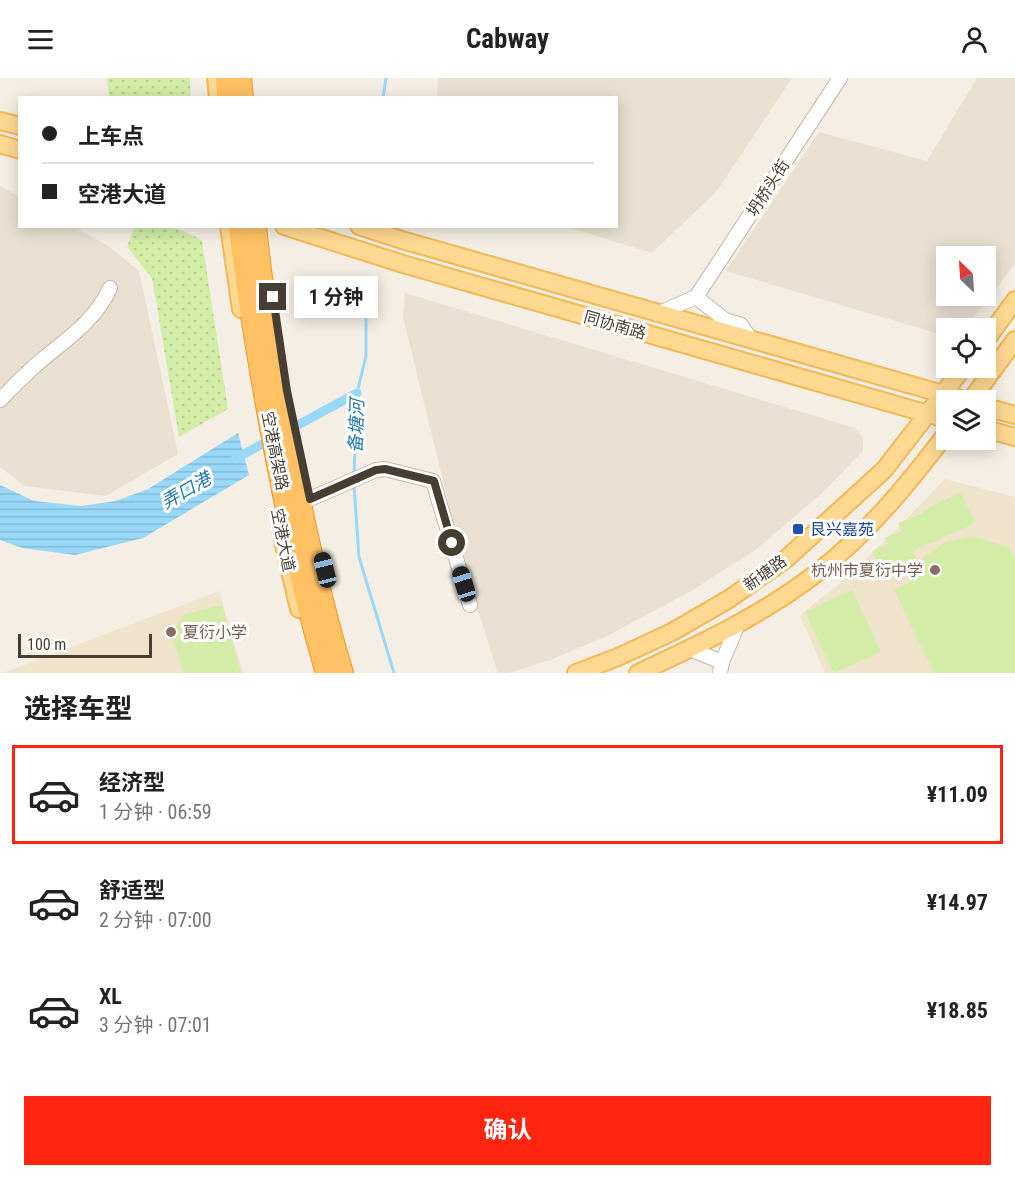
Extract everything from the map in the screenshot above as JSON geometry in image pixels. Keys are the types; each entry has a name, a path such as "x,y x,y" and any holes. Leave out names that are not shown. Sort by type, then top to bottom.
{"highway":[{"path":"226,78 227,96"},
{"path":"241,78 243,96"},
{"name":"空港高架路","path":"239,228 255,344 287,518 326,673"},
{"name":"空港高架路","path":"256,228 260,273 278,386 302,511 332,637 343,673"}],"main road":[{"path":"216,78 218,96"},
{"path":"250,78 251,96"},
{"path":"0,121 18,126"},
{"path":"0,144 18,149"},
{"name":"空港大道","path":"229,228 231,252 257,409 290,577 317,673"},
{"name":"空港大道","path":"262,228 287,391 339,626 352,673"},
{"name":"同协南路","path":"290,228 403,264 936,416"},
{"name":"同协南路","path":"366,228 657,314 936,391"},
{"path":"996,326 1015,300"},
{"path":"978,390 1015,340"},
{"name":"新塘路","path":"945,390 955,378"},
{"name":"新塘路","path":"576,673 672,632 729,599 786,559 884,470 936,401"},
{"path":"996,410 1015,415"},
{"path":"996,432 1015,438"},
{"name":"新塘路","path":"638,673 738,624 818,572 867,528 906,486 936,447"}],"street":[{"name":"坍桥头街","path":"696,297 840,78"},
{"path":"0,400 43,359 62,346 95,313 110,288"},
{"path":"657,314 696,297 725,320 741,325 751,340"},
{"path":"310,499 371,472 385,469 434,481 470,605"},
{"path":"690,649 721,668 738,624"}],"shaded area":[{"path":"438,78 792,78 717,191 652,253 570,228 618,228 618,96 437,96"},
{"path":"977,78 1015,78 1015,264 996,288 996,246 936,246 936,306 982,306 973,318 936,318 936,333 726,271 819,132 927,161"},
{"path":"0,186 18,196 18,228 76,228 107,245 139,271 178,454 106,496 25,486 0,467"},
{"name":"艮兴嘉苑","path":"405,293 855,428 863,438 863,451 820,495 754,551 691,591 607,636 550,660 509,673 498,673 465,570 403,317"},
{"name":"杭州市夏衍中学","path":"945,479 1015,497 1015,673 825,673 800,615 844,580"},
{"name":"夏衍小学","path":"219,591 243,673 3,673"}],"green space":[{"path":"107,78 190,78 191,96 109,96"},
{"path":"134,228 178,230 202,241 228,409 179,437 152,278 127,247"},
{"path":"961,492 975,523 913,551 916,559 899,566 900,571 884,578 872,551 888,544 885,538 902,531 898,523 923,513 922,511"},
{"path":"971,536 1009,547 1015,560 1015,673 934,673 894,590 910,582 918,561 945,542"},
{"path":"852,590 881,652 834,673 805,612"},
{"path":"222,605 241,673 184,673 173,640 174,630 184,614"}],"water":[{"path":"238,433 249,475 143,538 75,555 22,548 0,540 0,485 34,501 81,506 116,501 148,489"}],"waterway":[{"name":"备塘河","path":"383,96 386,78"},
{"name":"备塘河","path":"354,476 357,393 366,356 366,282"},
{"name":"弄口港","path":"285,432 357,393"},
{"name":"弄口港","path":"235,459 273,438"},
{"name":"备塘河","path":"354,485 359,557 394,673"}],"place":[{"name":"艮兴嘉苑","path":"798,529"},
{"name":"杭州市夏衍中学","path":"935,570"},
{"name":"夏衍小学","path":"171,632"}],"route":[{"path":"273,297 287,391 310,499 376,470 385,469 434,481 452,543"}]}
